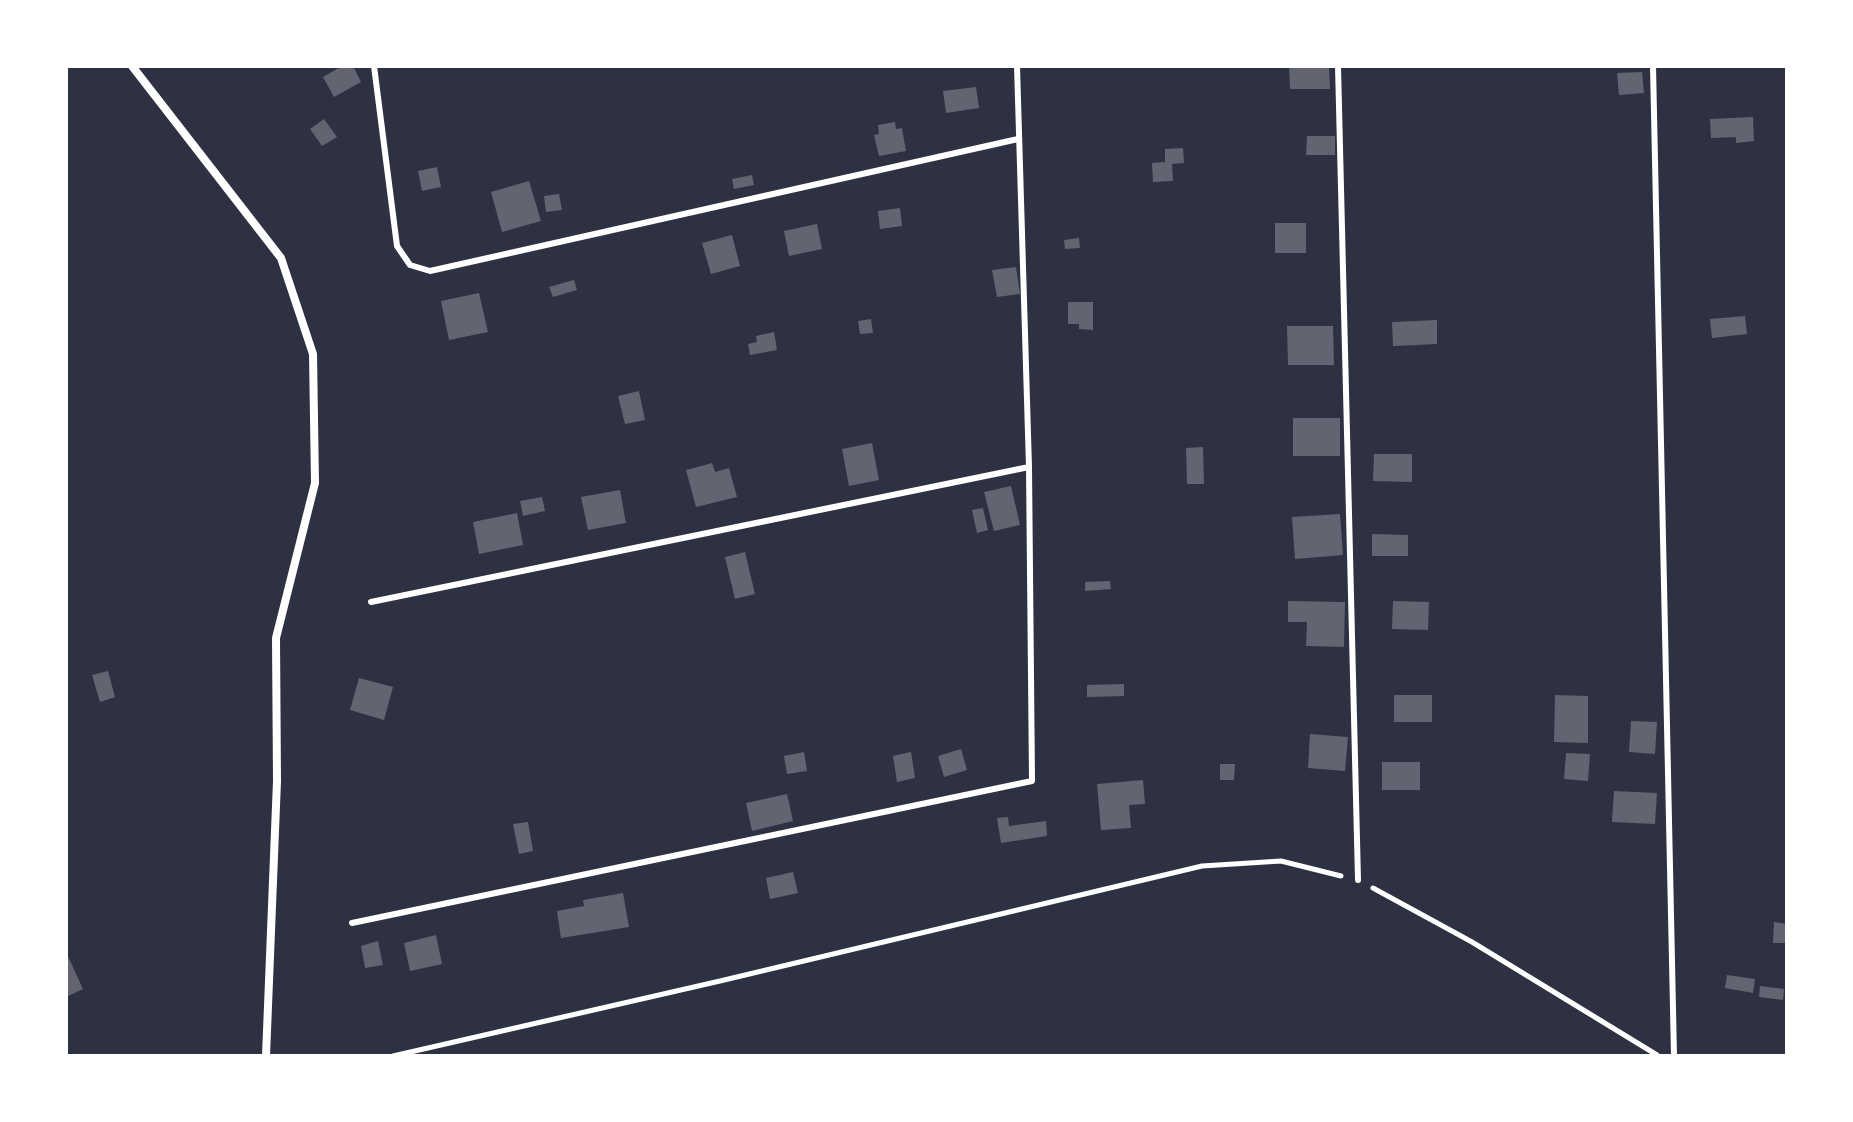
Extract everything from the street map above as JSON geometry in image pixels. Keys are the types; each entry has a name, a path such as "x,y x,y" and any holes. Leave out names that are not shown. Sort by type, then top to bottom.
{"street":[{"path":"132,66 281,258 313,354 315,483 276,638 277,781 266,1056"}],"lane":[{"path":"374,66 397,246 410,265 430,271 1018,139"},
{"path":"352,923 1032,781 1029,467 1017,66"},
{"path":"1338,66 1358,880"},
{"path":"1653,66 1674,1056"},
{"path":"371,602 1029,467"}],"path":[{"path":"393,1056 736,978 1202,866 1281,861 1358,880 1472,942 1658,1056"}],"building":[{"path":"342,66 353,66 361,82 334,97 323,77"},
{"path":"1289,66 1329,66 1330,89 1290,89"},
{"path":"1642,72 1644,93 1619,95 1617,73"},
{"path":"976,87 979,108 946,113 943,91"},
{"path":"1753,117 1754,141 1736,143 1736,137 1711,138 1710,119"},
{"path":"324,119 337,137 322,146 310,129"},
{"path":"895,122 896,129 902,128 906,151 879,156 874,135 879,134 878,125"},
{"path":"1307,136 1335,136 1335,155 1306,155"},
{"path":"1183,148 1184,163 1172,164 1173,181 1153,182 1152,163 1165,162 1165,149"},
{"path":"437,167 441,187 422,191 418,171"},
{"path":"752,175 754,185 734,189 732,179"},
{"path":"529,181 541,221 502,232 491,192"},
{"path":"559,194 562,210 546,212 544,196"},
{"path":"900,208 902,226 880,229 878,211"},
{"path":"1275,223 1306,223 1306,253 1275,253"},
{"path":"817,224 822,249 789,256 784,231"},
{"path":"732,235 740,266 711,274 702,243"},
{"path":"1079,238 1080,248 1065,249 1064,240"},
{"path":"1016,267 1020,294 997,297 992,270"},
{"path":"574,280 577,290 553,297 549,287"},
{"path":"479,293 488,332 449,340 441,301"},
{"path":"1068,302 1093,302 1093,330 1079,329 1079,324 1068,324"},
{"path":"1745,316 1747,334 1712,338 1710,319"},
{"path":"871,319 873,333 860,334 858,321"},
{"path":"1437,320 1437,344 1393,346 1392,322"},
{"path":"1287,326 1333,326 1334,365 1288,365"},
{"path":"774,332 777,350 750,355 748,344 757,342 756,336"},
{"path":"639,391 645,420 625,424 618,396"},
{"path":"1293,418 1340,418 1340,456 1293,456"},
{"path":"872,443 879,480 849,486 842,449"},
{"path":"1203,447 1204,484 1187,484 1186,448"},
{"path":"1374,454 1412,454 1412,482 1373,481"},
{"path":"712,463 715,472 729,468 737,497 696,507 686,470"},
{"path":"1011,486 1020,525 994,531 984,492"},
{"path":"620,490 626,523 588,530 581,497"},
{"path":"542,497 545,511 523,516 520,501"},
{"path":"983,508 988,530 977,533 972,510"},
{"path":"517,513 523,545 479,554 473,522"},
{"path":"1340,514 1343,555 1295,559 1292,517"},
{"path":"1372,534 1408,535 1408,556 1372,556"},
{"path":"745,552 755,594 735,599 725,557"},
{"path":"1110,581 1111,589 1085,591 1085,582"},
{"path":"1288,601 1345,602 1344,647 1306,646 1307,622 1288,622"},
{"path":"1393,601 1429,602 1428,630 1392,629"},
{"path":"108,671 115,697 100,702 92,675"},
{"path":"359,678 393,687 384,720 350,710"},
{"path":"1124,684 1124,696 1087,697 1087,685"},
{"path":"1394,695 1432,695 1432,722 1394,722"},
{"path":"1555,695 1588,696 1588,743 1554,742"},
{"path":"1631,721 1657,722 1655,754 1629,752"},
{"path":"1310,734 1348,737 1345,771 1308,768"},
{"path":"961,749 967,770 944,777 938,756"},
{"path":"804,752 807,771 787,774 784,756"},
{"path":"911,752 915,778 897,782 893,756"},
{"path":"1566,753 1590,754 1588,781 1564,779"},
{"path":"1382,762 1420,762 1420,790 1382,790"},
{"path":"1220,764 1235,764 1234,780 1220,780"},
{"path":"1143,780 1145,804 1129,805 1131,828 1101,830 1097,784"},
{"path":"1614,791 1657,793 1655,824 1612,822"},
{"path":"787,794 793,821 752,831 746,803"},
{"path":"1008,817 1009,826 1046,821 1047,836 1001,843 997,818"},
{"path":"528,822 533,851 519,854 513,824"},
{"path":"793,872 798,893 770,899 766,878"},
{"path":"623,893 629,927 561,938 557,911 584,906 583,900"},
{"path":"1774,922 1787,924 1787,943 1773,943"},
{"path":"436,935 442,964 410,971 404,943"},
{"path":"378,941 383,965 365,968 361,946"},
{"path":"66,952 83,989 66,997"},
{"path":"1727,975 1755,979 1753,993 1725,988"},
{"path":"1760,986 1784,989 1783,1000 1759,997"}]}
